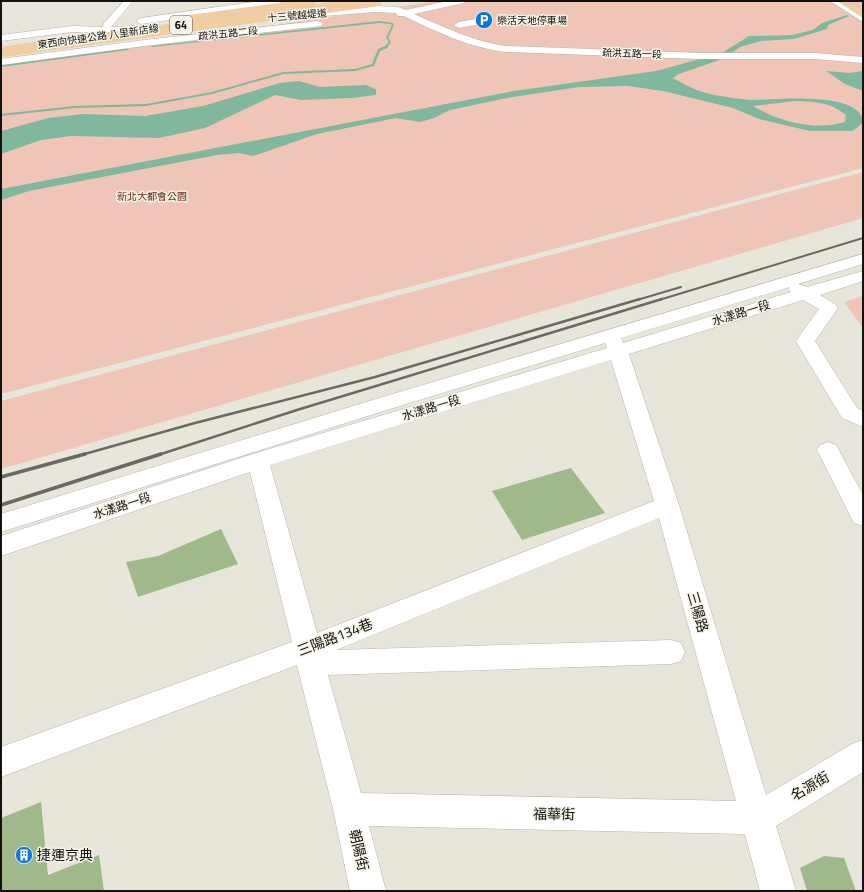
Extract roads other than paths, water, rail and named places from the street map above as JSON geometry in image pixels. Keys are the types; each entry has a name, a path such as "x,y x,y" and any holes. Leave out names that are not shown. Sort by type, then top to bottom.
{"highway":[{"path":"31,41 313,1"},
{"name":"東西向快速公路 八里新店線","path":"1,43 31,41 339,1"},
{"name":"東西向快速公路 八里新店線","path":"1,48 361,1"},
{"path":"1,52 377,1"},
{"path":"841,1 863,15"},
{"path":"852,1 863,8"}],"street":[{"path":"107,25 129,1"},
{"path":"206,12 278,1"},
{"path":"1,43 107,25 304,1"},
{"name":"疏洪五路二段","path":"1,62 144,43 407,13 461,1"},
{"path":"834,1 863,19"},
{"name":"十三號越堤道","path":"91,28 135,30 375,9 398,10 407,13"},
{"name":"疏洪五路一段","path":"407,13 458,37 495,49 734,57 815,56 863,60"},
{"path":"437,28 487,20"},
{"path":"1,38 91,28"},
{"name":"水漾路一段","path":"1,546 614,343 786,281 863,259"},
{"name":"水漾路一段","path":"1,523 254,443 614,343 863,276"},
{"path":"786,281 829,308 805,341 849,413 863,420"},
{"name":"三陽路","path":"614,343 667,505 778,891"},
{"path":"828,450 863,517"},
{"name":"朝陽街","path":"258,461 349,809 368,891"},
{"name":"三陽路134巷","path":"1,762 308,656 667,505"},
{"path":"308,656 671,652"},
{"name":"名源街","path":"758,818 863,755"},
{"name":"福華街","path":"349,809 758,818"}],"waterway":[{"path":"1,115 75,107 146,105 212,93 283,73 355,70 373,65 379,50 386,47 390,42 387,38 393,25 392,23 379,22 152,46"},
{"path":"1,66 127,49"}],"railway":[{"path":"659,300 863,238"},
{"path":"637,300 681,287"},
{"path":"81,455 195,423 375,377 640,299"},
{"path":"158,455 297,410 662,299"},
{"path":"1,477 85,454"},
{"path":"1,505 161,454"}],"place":[{"name":"樂活天地停車場","path":"484,20"},
{"name":"捷運京典","path":"24,855"}],"park label":[{"name":"新北大都會公園","path":"152,196"}]}
